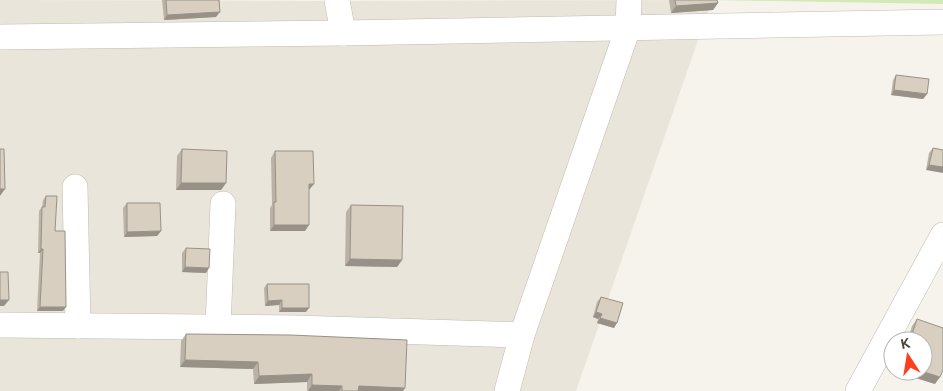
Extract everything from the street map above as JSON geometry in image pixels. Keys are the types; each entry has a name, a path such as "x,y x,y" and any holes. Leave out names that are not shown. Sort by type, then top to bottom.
{"street":[{"path":"338,0 343,33"},
{"path":"507,391 522,335 628,28 629,0"},
{"path":"0,37 943,22"},
{"path":"75,187 78,326"},
{"path":"218,327 223,204"},
{"path":"858,391 943,235"},
{"path":"0,325 218,327 522,335"}],"shaded area":[{"path":"0,0 712,0 576,391 0,391"}],"green space":[{"path":"712,0 943,0 943,4"}],"building":[{"path":"166,0 219,0 220,12 167,15"},
{"path":"675,0 717,0 718,3 676,6"},
{"path":"896,75 929,79 927,94 894,90"},
{"path":"933,148 943,150 943,167 929,165"},
{"path":"0,149 4,149 5,189 0,189"},
{"path":"182,149 227,151 226,183 181,183"},
{"path":"275,151 313,151 314,184 309,184 309,225 274,225 274,202 276,202"},
{"path":"46,196 57,196 55,231 65,231 66,307 40,307 43,249 41,249 42,207 45,207"},
{"path":"127,203 160,203 161,231 127,232"},
{"path":"351,205 403,206 402,260 350,259"},
{"path":"186,248 210,249 209,268 185,267"},
{"path":"0,272 8,272 9,300 0,300"},
{"path":"267,284 309,284 309,308 282,308 282,300 268,301"},
{"path":"601,297 623,303 617,323 600,318 602,314 596,312"},
{"path":"917,319 943,328 943,370 940,377 933,375 933,331 913,331"},
{"path":"186,334 290,335 407,340 405,388 359,386 358,391 342,391 342,386 312,385 312,374 259,376 258,362 185,360"}]}
